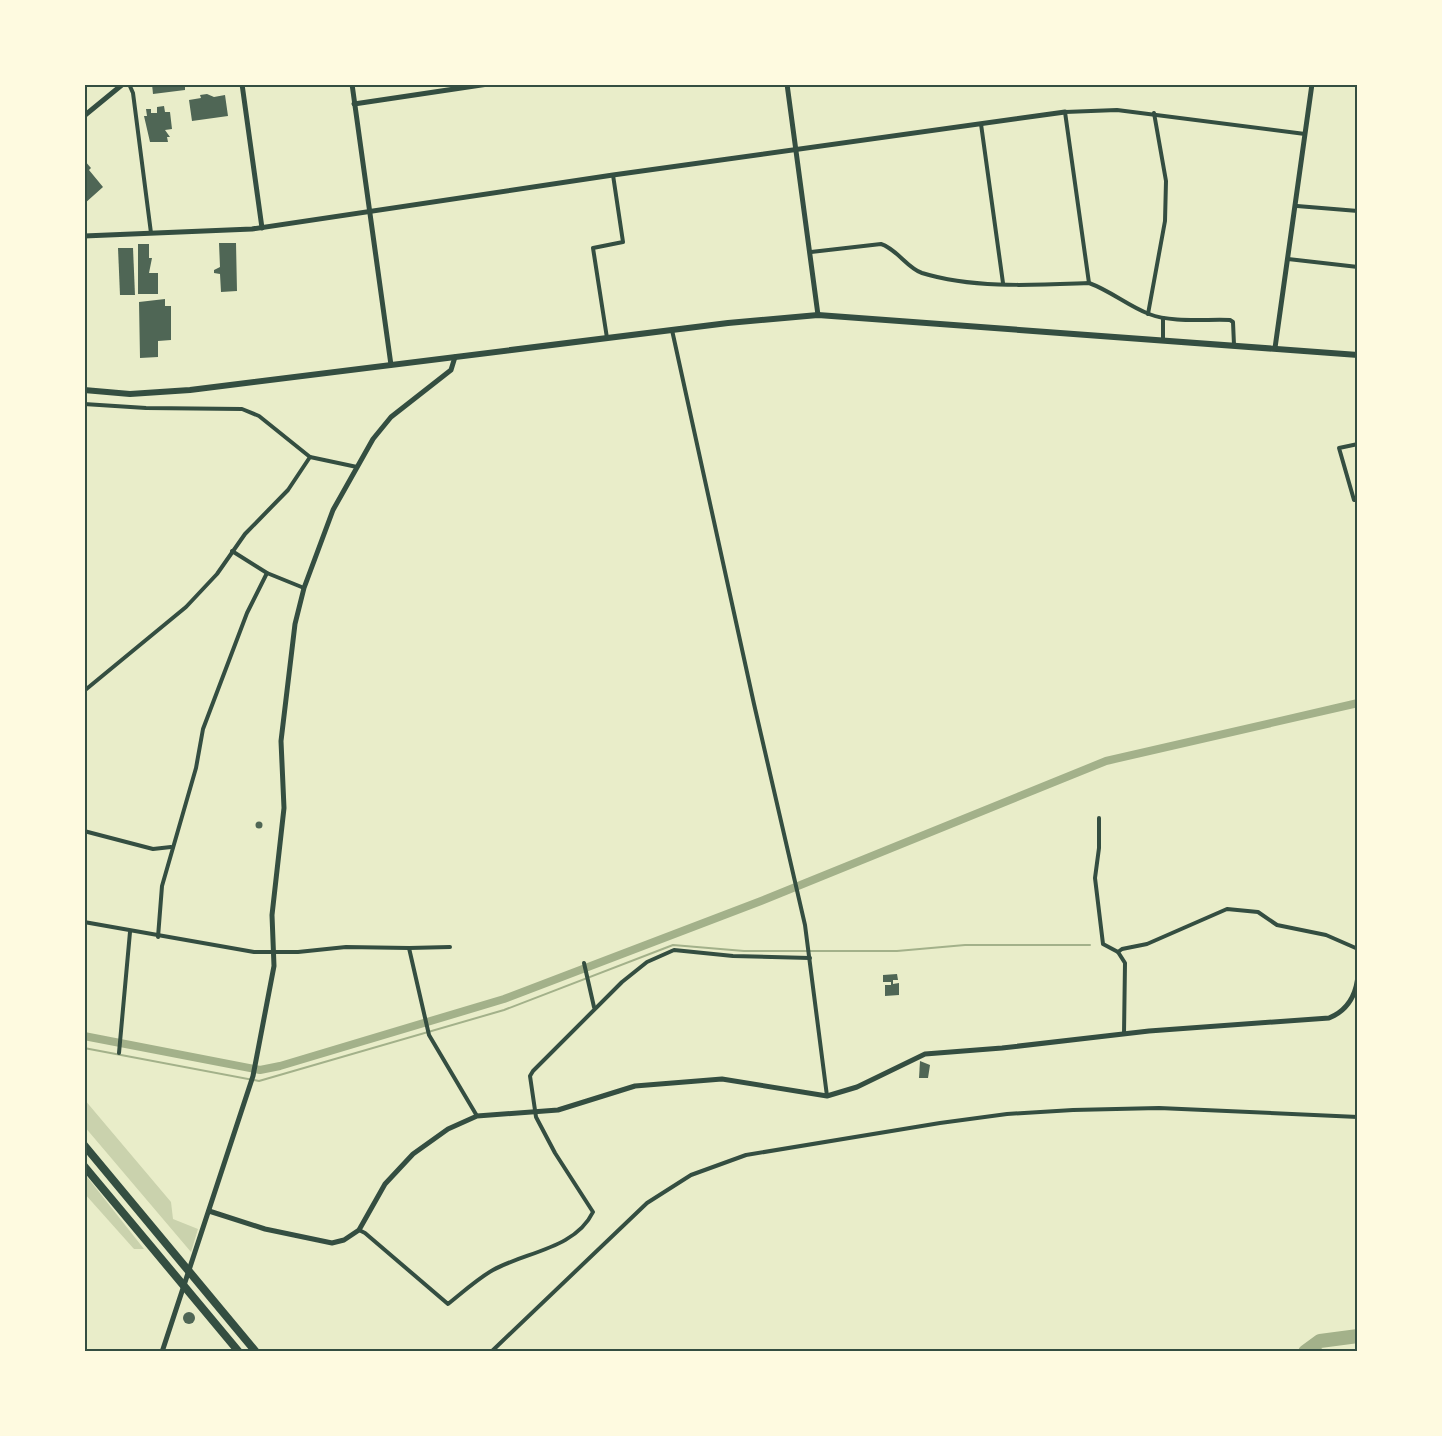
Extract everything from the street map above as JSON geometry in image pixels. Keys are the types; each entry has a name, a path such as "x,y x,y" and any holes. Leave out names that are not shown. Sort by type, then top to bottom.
{"highway":[{"path":"84,1145 256,1352"},
{"path":"84,1166 239,1352"}],"main road":[{"path":"84,390 153,394 672,330 818,315 1358,354"}],"street":[{"path":"84,116 123,84"},
{"path":"129,84 133,93 151,234"},
{"path":"242,84 262,228"},
{"path":"351,84 390,365"},
{"path":"354,104 488,84"},
{"path":"787,84 818,315"},
{"path":"1275,348 1297,206 1312,84"},
{"path":"84,236 262,228 613,175 1099,109 1154,113 1306,134"},
{"path":"1065,112 1089,283"},
{"path":"1148,314 1165,221 1166,181 1154,113"},
{"path":"981,124 1003,283"},
{"path":"607,338 592,248 623,242 613,175"},
{"path":"1297,206 1358,211"},
{"path":"811,252 881,243 890,246 920,273 971,281 1003,283 1089,283 1106,289 1148,314 1163,318 1230,320 1233,322 1234,345"},
{"path":"1288,259 1358,267"},
{"path":"1163,318 1163,340"},
{"path":"672,330 805,925 826,1096"},
{"path":"162,1352 253,1076 274,966 272,915 284,808 281,741 295,624 304,588 323,531 373,439 391,417 451,370 455,357"},
{"path":"84,404 154,409 242,409 259,416 310,457 357,467"},
{"path":"1358,444 1339,448 1354,500 1358,499"},
{"path":"84,691 186,607 216,574 245,534 288,490 310,457"},
{"path":"232,551 267,573 304,588"},
{"path":"158,937 162,886 196,768 203,729 243,624 267,573"},
{"path":"1099,818 1099,848 1095,878 1103,944 1118,952 1125,963 1124,1034"},
{"path":"84,831 153,849 172,847"},
{"path":"1118,952 1122,949 1147,944 1227,909 1258,912 1277,925 1326,935 1358,949"},
{"path":"209,1211 314,1241 332,1243 344,1240 359,1230 385,1184 413,1154 448,1129 477,1116 565,1108 635,1086 722,1079 826,1096 857,1087 925,1054 1124,1034 1329,1018 1342,1013 1354,998 1357,983 1358,918"},
{"path":"84,922 158,937 254,952 346,946 450,947"},
{"path":"119,1053 130,932"},
{"path":"409,948 423,1017 429,1035 477,1116"},
{"path":"359,1230 448,1304 492,1271 564,1240 578,1231 593,1212 555,1154 535,1112 530,1076 594,1007 647,962 674,950 733,956 810,958"},
{"path":"584,963 594,1007"},
{"path":"491,1352 647,1203 691,1175 746,1155 1007,1114 1159,1108 1358,1117"}],"green space":[{"path":"84,1099 171,1202 173,1219 198,1229 191,1252 84,1126"},
{"path":"84,1173 144,1249 134,1249 84,1193"}],"building":[{"path":"152,84 185,84 185,90 153,94"},
{"path":"207,94 214,97 225,95 228,116 192,121 189,100 201,98 200,95"},
{"path":"164,106 165,112 170,112 172,129 165,130 170,137 167,137 168,142 150,142 144,116 147,116 146,109 151,109 151,113 157,113 157,107"},
{"path":"84,160 103,187 84,204"},
{"path":"219,243 236,243 237,291 221,292 220,274 214,273 214,270 220,267"},
{"path":"138,244 149,244 149,258 152,258 149,273 158,273 158,294 138,294"},
{"path":"118,248 133,248 135,295 120,295"},
{"path":"165,299 165,306 171,306 171,340 158,341 158,357 140,358 139,302"},
{"path":"259,821 263,825 259,829 255,825"},
{"path":"897,974 898,980 893,980 893,984 899,983 899,995 885,996 885,985 891,985 891,982 883,982 883,975"},
{"path":"920,1061 930,1065 928,1078 919,1078"},
{"path":"189,1312 195,1318 189,1324 183,1318"}],"waterway":[{"path":"84,1036 260,1070 280,1066 504,999 761,901 1106,761 1358,703"},
{"path":"84,1048 259,1081 504,1010 673,945 744,951 897,951 965,945 1090,945"},
{"path":"1305,1352 1320,1341 1358,1336"}]}
